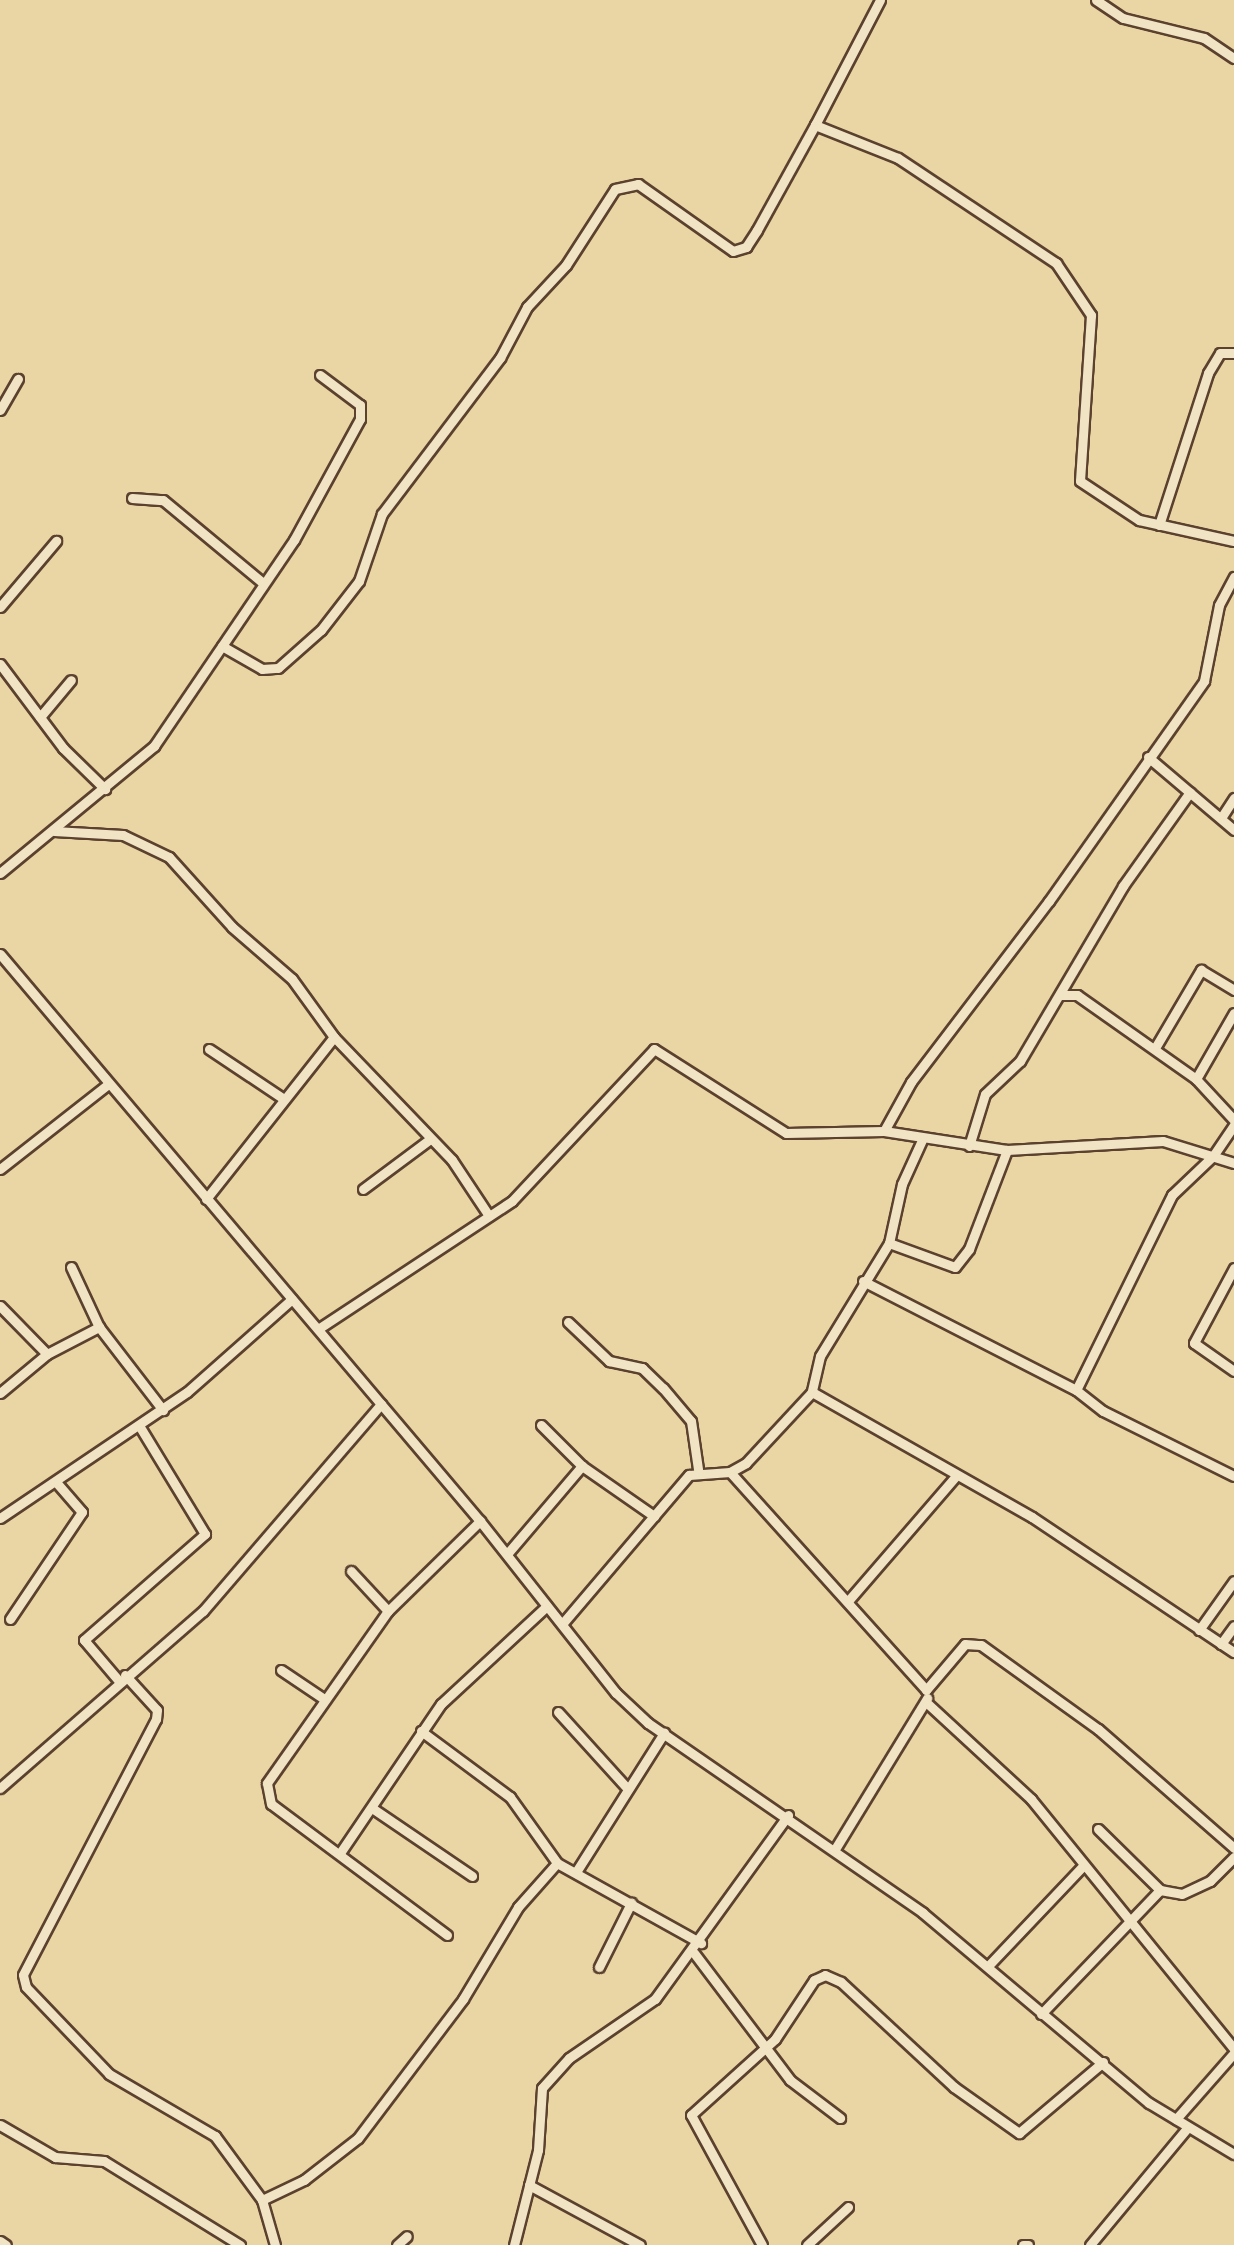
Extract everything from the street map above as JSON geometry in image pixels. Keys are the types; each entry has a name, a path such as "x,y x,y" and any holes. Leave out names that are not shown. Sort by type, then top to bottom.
{"street":[{"path":"222,646 262,669 278,668 321,630 359,581 382,514 500,358 527,308 566,264 615,189 638,184 734,251 746,247 880,0"},
{"path":"1096,0 1123,18 1204,38 1234,58"},
{"path":"815,124 898,158 1056,263 1090,315 1080,481 1139,520 1234,541"},
{"path":"1159,525 1208,373 1220,352 1234,353"},
{"path":"0,873 154,746 263,583 360,418 360,405 320,375"},
{"path":"0,410 18,379"},
{"path":"132,498 162,500 263,583"},
{"path":"0,607 56,541"},
{"path":"884,1132 911,1082 1049,901 1204,680 1219,605 1234,577"},
{"path":"0,664 40,716 105,788"},
{"path":"40,716 71,680"},
{"path":"1148,757 1234,830"},
{"path":"969,1146 985,1094 1020,1061 1123,886 1190,792"},
{"path":"1220,818 1234,798"},
{"path":"54,831 122,835 170,857 232,927 292,979 334,1038 475,1188 489,1216"},
{"path":"0,954 107,1086 480,1521 616,1693 664,1732 836,1849 1188,2128 1234,2154"},
{"path":"1155,1048 1201,970 1234,990"},
{"path":"1060,995 1077,995 1155,1048 1196,1079 1234,1122 1214,1156 1172,1195 1076,1390"},
{"path":"1196,1079 1234,1013"},
{"path":"206,1200 334,1038"},
{"path":"318,1330 489,1216 571,1146 654,1049 786,1133 884,1132 1008,1150 1163,1142 1234,1163"},
{"path":"208,1050 284,1099"},
{"path":"0,1168 107,1086"},
{"path":"363,1189 430,1139"},
{"path":"730,1472 812,1392 820,1356 889,1244 902,1184 922,1140"},
{"path":"889,1244 956,1267 969,1249 1008,1150"},
{"path":"71,1267 99,1327 163,1410"},
{"path":"1234,1268 1194,1343 1234,1370"},
{"path":"863,1281 1076,1390 1103,1411 1234,1476"},
{"path":"0,1518 163,1410 292,1299"},
{"path":"0,1306 47,1354"},
{"path":"568,1322 609,1361 642,1368 663,1388 691,1421 698,1469"},
{"path":"0,1394 47,1354 99,1327"},
{"path":"812,1392 955,1477 1032,1517 1234,1652"},
{"path":"0,1788 203,1610 381,1404"},
{"path":"541,1425 582,1466 654,1516"},
{"path":"140,1427 205,1534 84,1640 157,1710 156,1720 22,1975 26,1987 109,2074 215,2136 262,2200 275,2245"},
{"path":"506,1554 582,1466"},
{"path":"698,1469 730,1472 787,1542 848,1600 926,1690 927,1702 836,1849"},
{"path":"562,1624 698,1469"},
{"path":"848,1600 955,1477"},
{"path":"10,1618 82,1512 56,1482"},
{"path":"447,1935 266,1796 267,1784 388,1611 480,1521"},
{"path":"351,1572 388,1611"},
{"path":"1200,1630 1234,1581"},
{"path":"340,1853 421,1732 472,1670 547,1606"},
{"path":"1221,1644 1234,1626"},
{"path":"926,1690 965,1644 981,1645 1098,1728 1234,1848"},
{"path":"281,1670 324,1698"},
{"path":"927,1702 1031,1799 1234,2051 1176,2119"},
{"path":"558,1712 626,1786"},
{"path":"421,1732 510,1797 557,1863 701,1943"},
{"path":"576,1872 596,1848 626,1786 664,1732"},
{"path":"372,1808 472,1876"},
{"path":"514,2245 529,2184 542,2088 568,2058 656,1999 694,1954 788,1816"},
{"path":"1098,1828 1160,1890 1182,1894 1210,1881 1234,1857"},
{"path":"262,2200 304,2180 358,2138 464,1998 518,1907 557,1863"},
{"path":"988,1966 1083,1866"},
{"path":"1041,2014 1160,1890"},
{"path":"599,1967 630,1903"},
{"path":"694,1954 799,2090 840,2118"},
{"path":"760,2244 691,2115 731,2072 765,2049 807,1988 825,1976 858,1996 954,2087 1019,2133 1102,2062"},
{"path":"1,2127 55,2158 104,2161 240,2245"},
{"path":"1090,2245 1188,2128"},
{"path":"529,2184 640,2245"},
{"path":"807,2245 848,2207"},
{"path":"397,2245 407,2236"}]}
